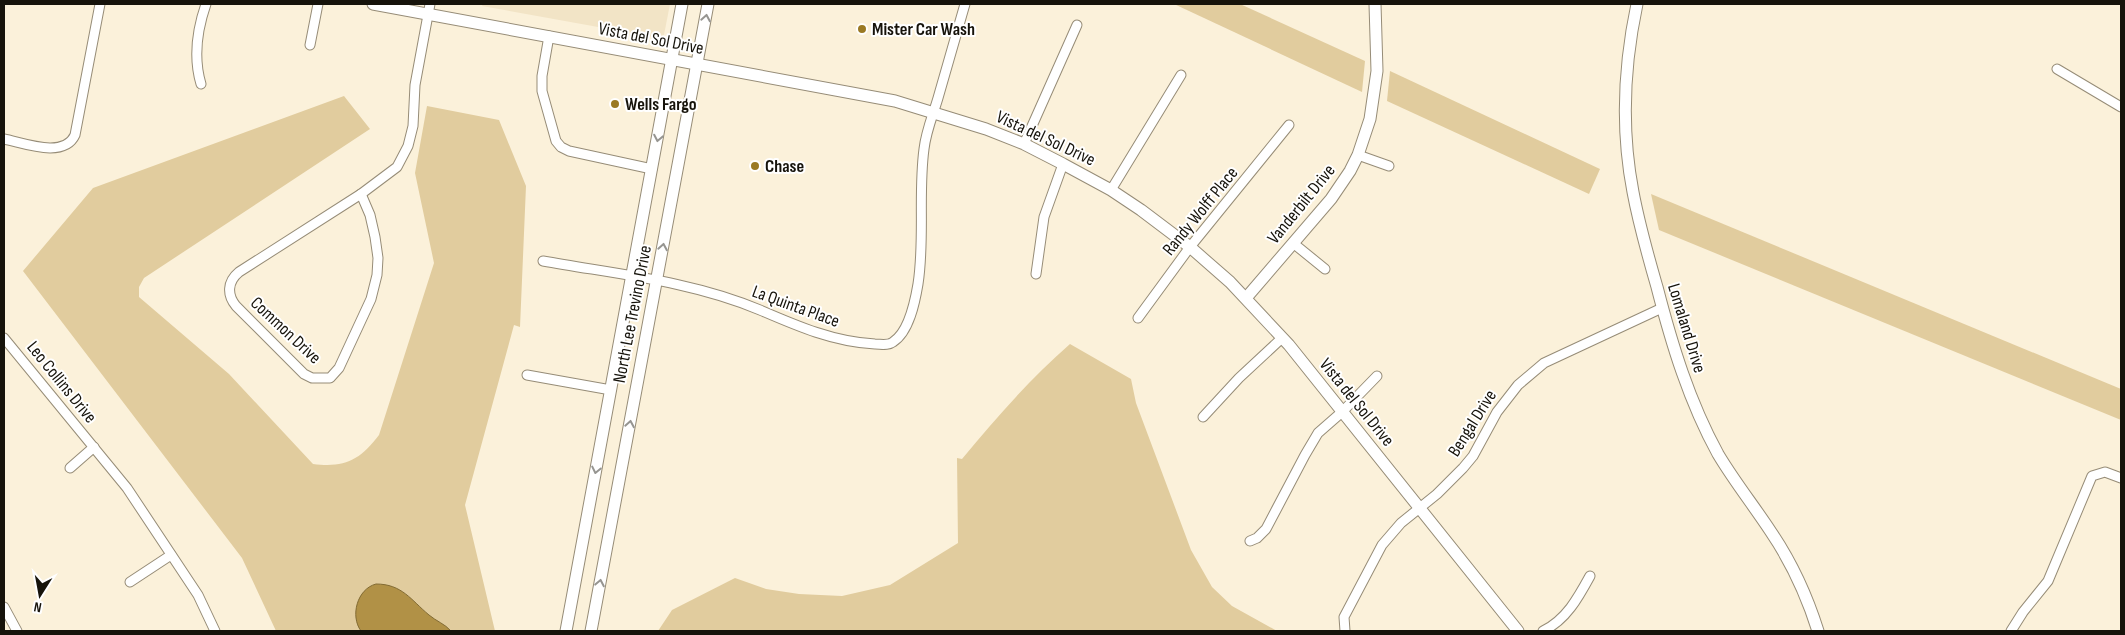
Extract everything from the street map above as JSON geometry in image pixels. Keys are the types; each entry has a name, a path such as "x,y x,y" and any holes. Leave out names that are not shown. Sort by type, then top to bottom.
{"main road":[{"name":"Vista del Sol Drive","path":"373,4 429,9 549,36 895,102 934,112 1024,144 1064,164 1111,190 1190,247 1246,298 1282,338 1518,631"},
{"name":"North Lee Trevino Drive","path":"566,631 682,4"},
{"name":"North Lee Trevino Drive","path":"591,631 708,4"},
{"name":"Vanderbilt Drive","path":"1246,298 1331,199 1350,171 1358,155 1370,119 1377,71 1375,4"},
{"name":"Lomaland Drive","path":"1637,4 1627,71 1626,133 1633,192 1662,308 1684,379 1708,433 1733,477 1788,559 1804,591 1818,631"}],"street":[{"path":"4,139 54,148 64,146 72,141 100,4"},
{"path":"201,84 196,58 197,37 206,4"},
{"path":"310,45 318,4"},
{"path":"934,112 965,4"},
{"name":"Common Drive","path":"361,194 370,215 376,237 378,258 376,285 339,368 330,378 312,378 304,374 236,306 230,296 229,289 232,280 239,272 361,194 397,167 405,154 413,126 415,85 429,9"},
{"path":"1024,144 1077,26"},
{"path":"549,36 542,76 542,91 556,141 568,151 652,169"},
{"path":"2057,69 2121,107"},
{"path":"1111,190 1181,75"},
{"name":"La Quinta Place","path":"543,261 656,282 723,297 801,328 838,340 889,344 902,334 916,291 922,256 924,150 927,130 934,112"},
{"name":"Randy Wolff Place","path":"1138,318 1190,247 1289,125"},
{"path":"1358,155 1389,166"},
{"path":"1036,274 1044,217 1064,164"},
{"path":"1293,243 1325,269"},
{"name":"Bengal Drive","path":"1345,631 1344,617 1382,545 1419,507 1437,494 1463,468 1473,456 1506,399 1534,370 1544,363 1662,308"},
{"name":"Leo Collins Drive","path":"4,338 140,506 198,595 216,631"},
{"path":"1203,417 1239,378 1282,338"},
{"path":"527,375 611,390"},
{"path":"1250,541 1257,538 1266,528 1318,433 1342,412 1377,376"},
{"name":"Leo Collins Drive","path":"70,468 94,447"},
{"path":"2011,631 2048,581 2092,476 2106,472 2121,478"},
{"path":"130,582 171,555"},
{"path":"1543,631 1551,628 1571,608 1590,576"},
{"path":"4,606 17,631"}],"shaded area":[{"path":"483,4 670,4 664,35 659,38 482,6"},
{"path":"1174,4 1240,4 1365,61 1362,92"},
{"path":"1390,71 1600,169 1589,194 1387,101"},
{"path":"344,96 370,129 144,278 139,287 139,297 229,374 313,464 334,465 351,460 365,451 379,435 434,263 415,173 427,106 499,120 526,186 520,327 514,325 465,505 495,631 276,631 242,558 23,271 93,188"},
{"path":"1651,194 2121,389 2121,420 1659,230"},
{"path":"1070,344 1131,379 1136,403 1191,550 1212,587 1232,606 1277,631 658,631 672,610 735,578 766,589 799,594 842,596 890,585 958,543 957,458 962,459 1014,399"},
{"path":"376,584 393,587 406,594 429,615 451,631 361,631 356,618 357,604 364,591"}],"place":[{"name":"Mister Car Wash","path":"862,29"},
{"name":"Wells Fargo","path":"615,104"},
{"name":"Chase","path":"755,166"}]}
